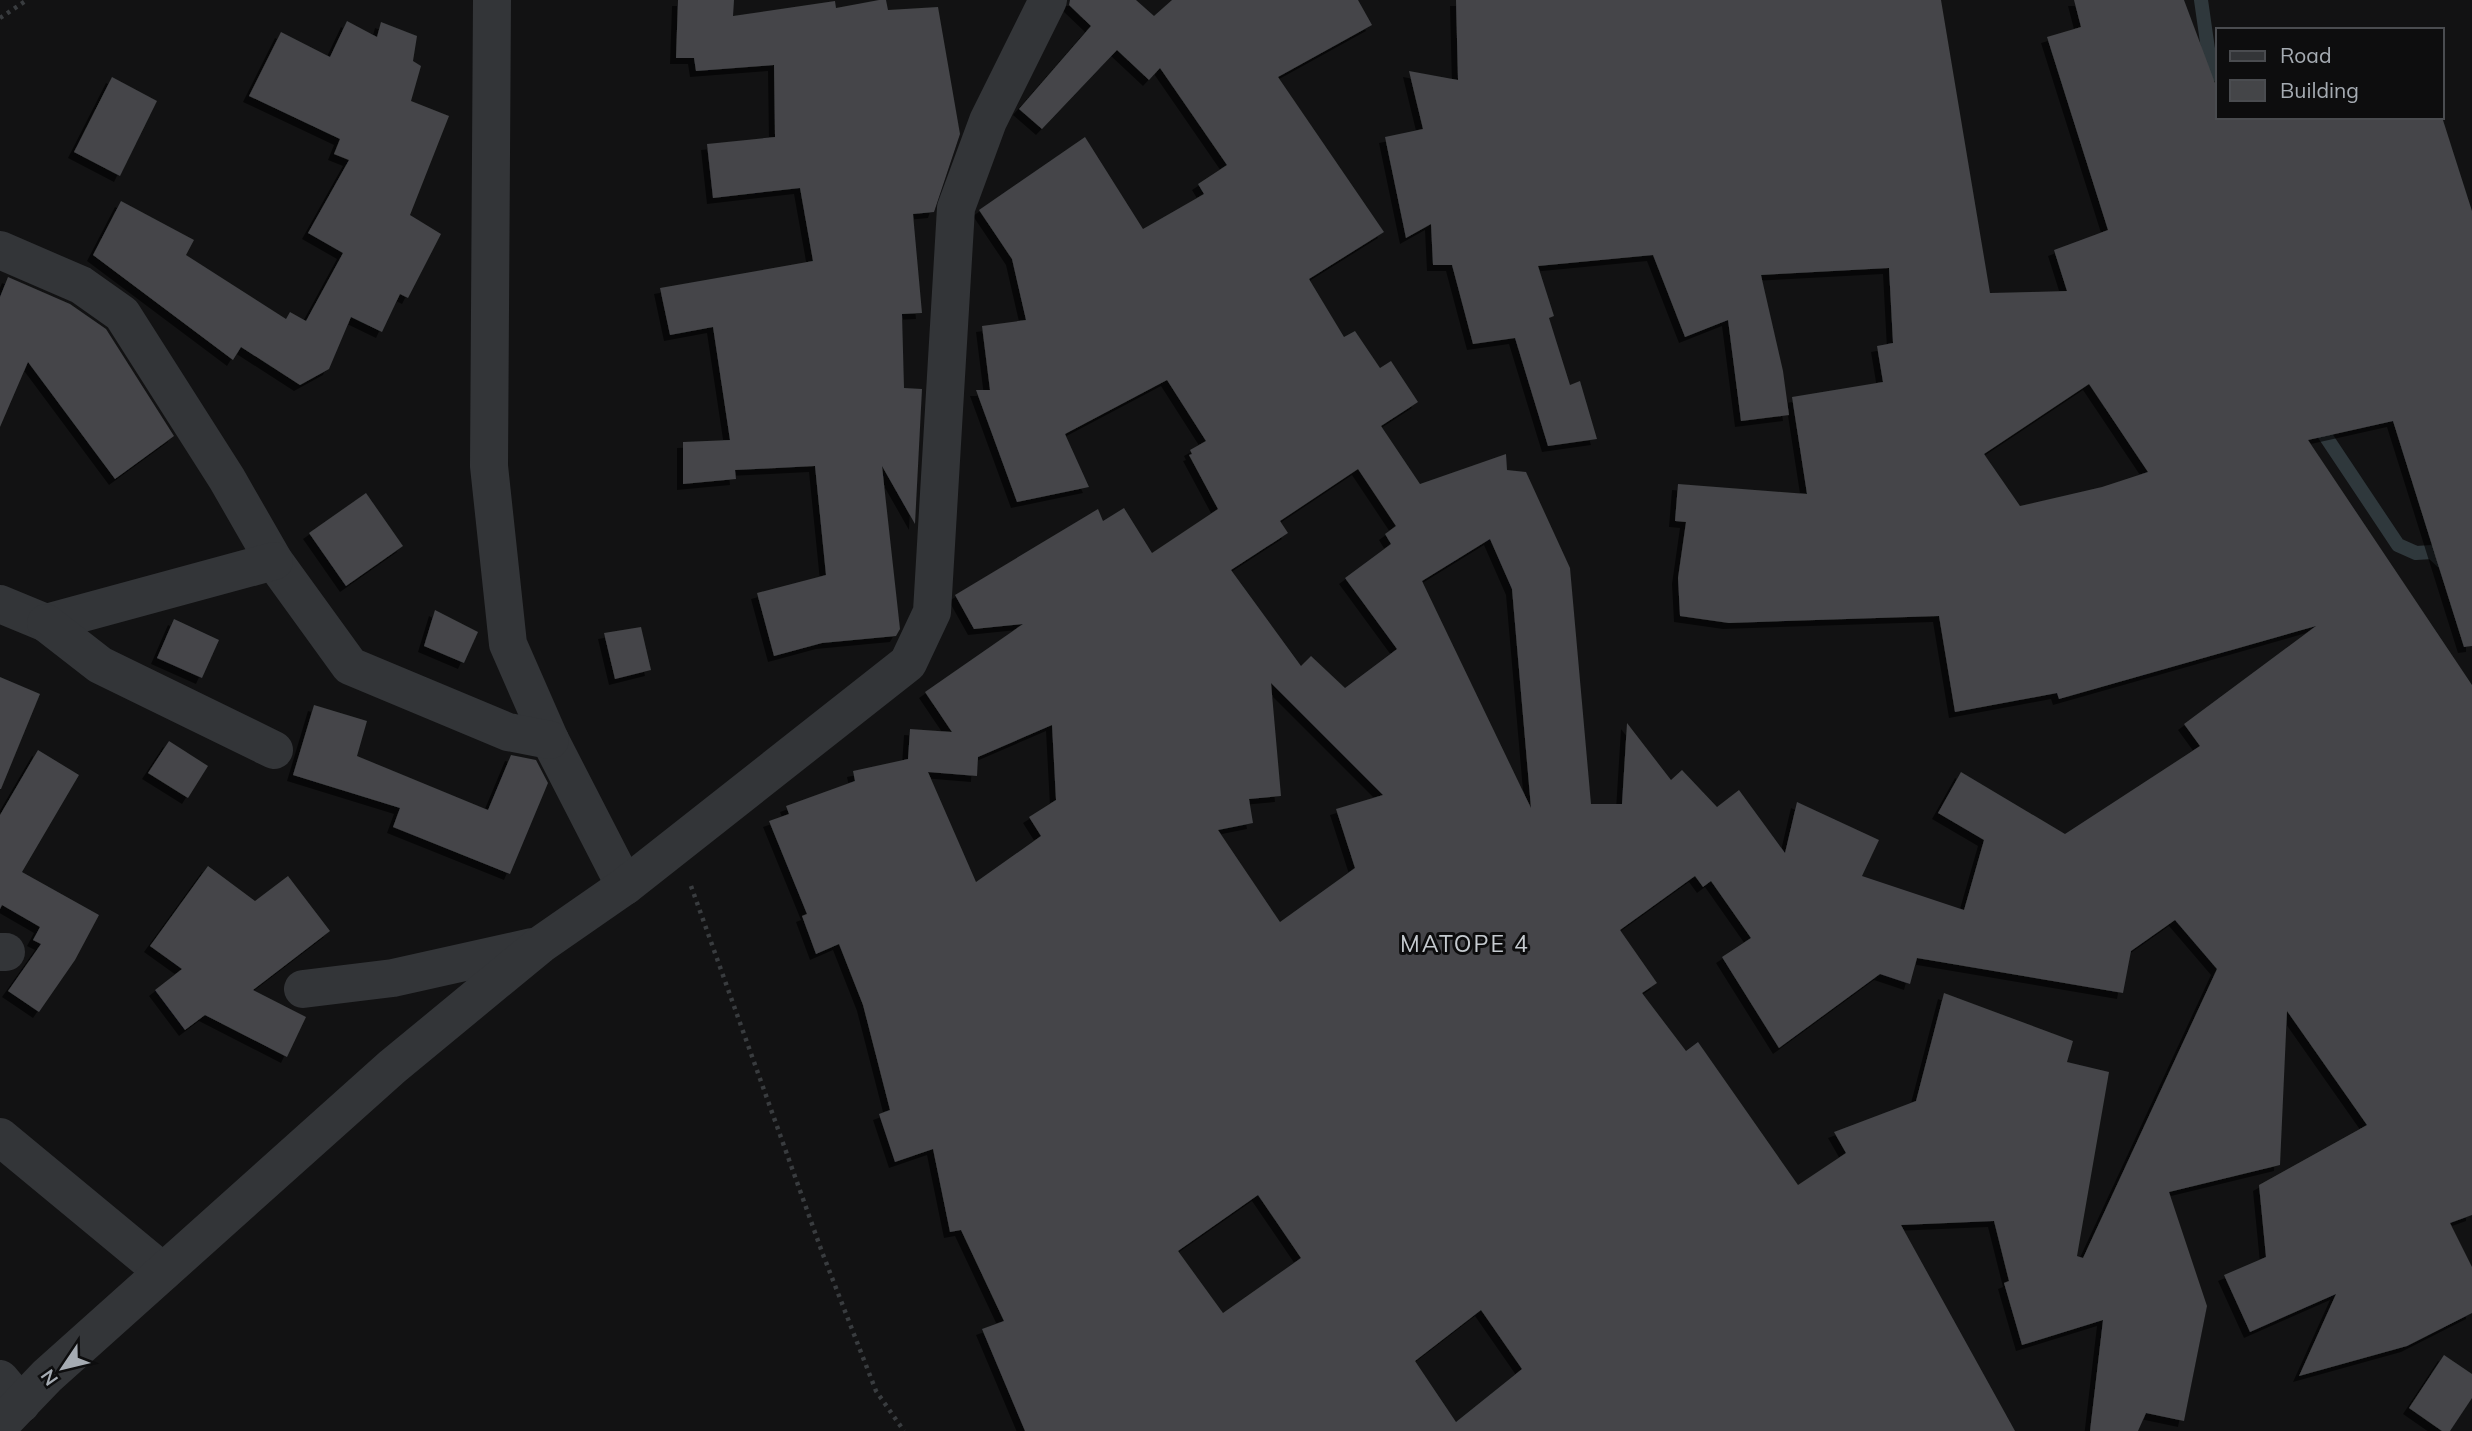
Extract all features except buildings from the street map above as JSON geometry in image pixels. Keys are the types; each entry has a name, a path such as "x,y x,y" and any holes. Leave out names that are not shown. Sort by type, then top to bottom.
{"street":[{"path":"492,0 489,466 508,643 550,740 625,886"},
{"path":"7,1403 163,1272 392,1066 541,945 625,886 908,663 932,612 956,208 988,121 1048,0"},
{"path":"0,250 81,285 122,314 227,479 274,561 351,666 508,732 550,740"},
{"path":"46,623 274,561"},
{"path":"0,604 46,623 100,665 274,750"},
{"path":"303,989 393,978 541,945"},
{"path":"0,1138 163,1272"}],"path":[{"path":"0,18 27,0"},
{"path":"677,844 727,992 836,1290 876,1391 904,1431"}],"waterway":[{"path":"2201,0 2208,49 2216,70"},
{"path":"2316,422 2398,545 2416,553 2432,552 2472,589"}],"district":[{"name":"MATOPE 4","path":"1465,943"}]}
